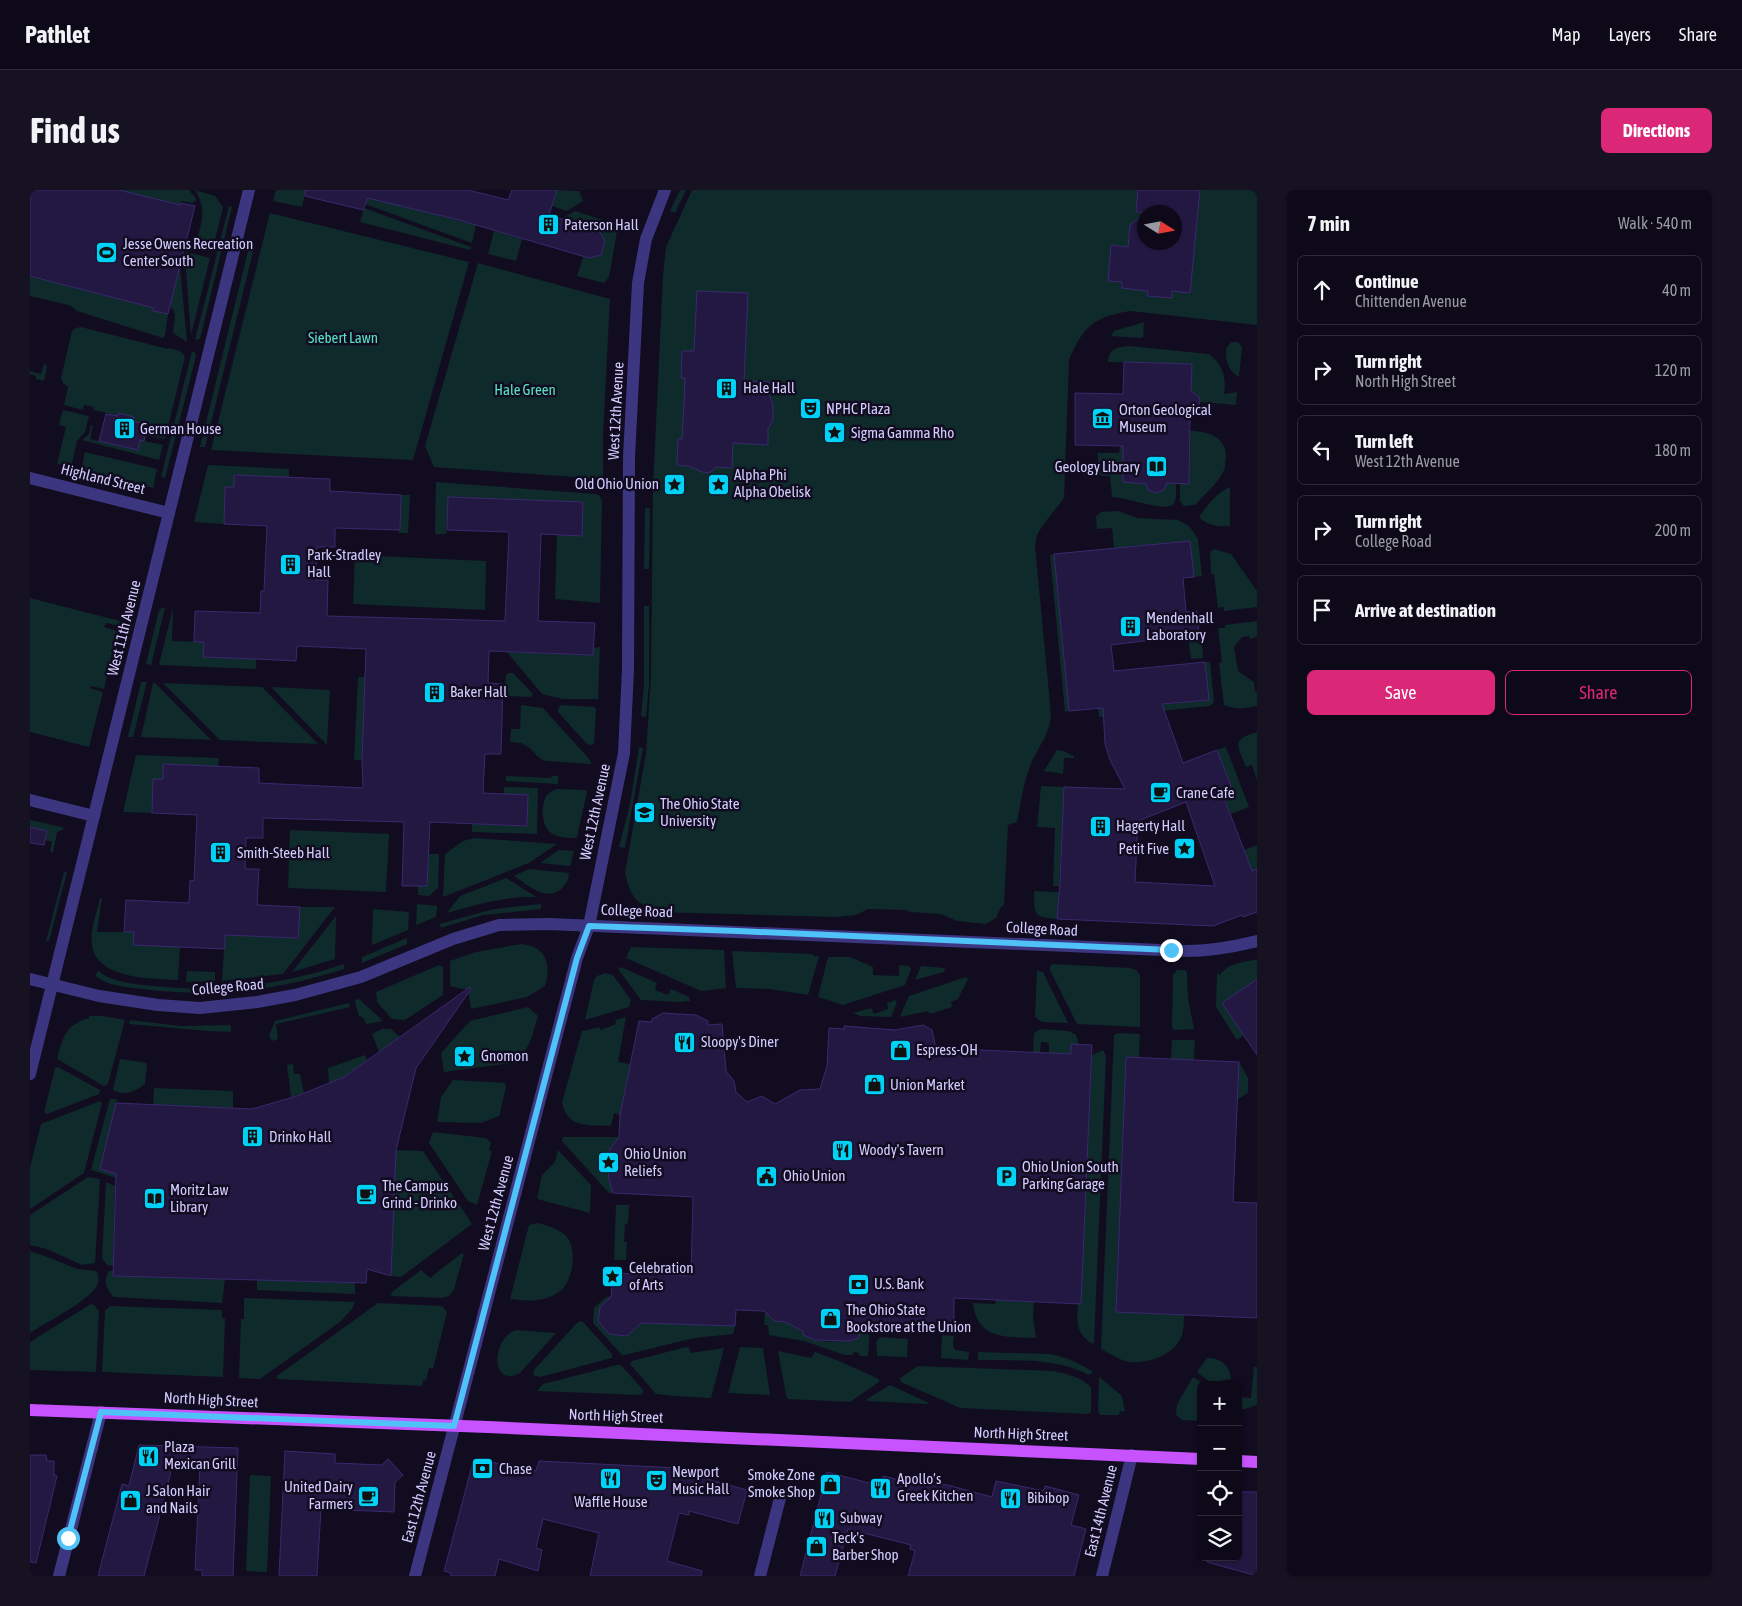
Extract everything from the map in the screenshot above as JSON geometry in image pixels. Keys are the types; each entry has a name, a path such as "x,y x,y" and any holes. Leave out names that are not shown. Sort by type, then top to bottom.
{"main road":[{"name":"North High Street","path":"30,1410 454,1426 1197,1459"},
{"path":"1242,1461 1257,1462"}],"street":[{"name":"West 11th Avenue","path":"30,1074 248,190"},
{"name":"West 12th Avenue","path":"454,1426 577,958 589,926 624,753 628,669 629,457 638,283 646,239 665,190"},
{"name":"Highland Street","path":"30,478 169,513"},
{"path":"30,800 94,816"},
{"name":"College Road","path":"30,979 99,996 158,1005 200,1008 257,1002 295,995 361,977 453,939 498,926 549,924 1184,951 1204,951 1239,946 1257,941"},
{"path":"59,1576 101,1412"},
{"name":"East 12th Avenue","path":"415,1576 454,1426"},
{"name":"East 14th Avenue","path":"1102,1576 1132,1455"},
{"path":"760,1576 780,1498"}],"green space":[{"path":"119,190 189,190 197,200 192,203 181,201 180,205"},
{"path":"195,190 215,196 223,207 213,248 197,244 202,220 202,209"},
{"path":"276,190 306,190 302,207 273,201"},
{"path":"557,190 579,191 583,201 567,211 552,206"},
{"path":"680,190 686,190 675,213 670,211"},
{"path":"692,190 1257,190 1257,325 1130,311 1117,313 1098,320 1091,325 1079,339 1069,360 1064,498 1043,525 1037,535 1035,546 1051,714 1050,721 1047,733 1029,768 1017,822 1008,825 1004,905 1001,907 996,918 986,924 957,921 941,914 906,910 868,909 856,915 837,917 657,912 638,902 629,888 625,873 646,753 651,676 653,487 666,247"},
{"path":"366,197 476,225 472,243 365,204"},
{"path":"229,206 232,207 200,339 195,340"},
{"path":"364,208 471,247 470,250 360,222"},
{"path":"575,211 612,223 612,221 618,226 609,277 604,283 577,276 583,257 589,258 601,255 605,241 599,231 561,219"},
{"name":"Siebert Lawn","path":"270,213 469,262 413,460 211,450"},
{"path":"494,231 522,239 516,261 488,254"},
{"path":"249,247 254,248 205,447 200,447"},
{"path":"186,252 210,258 191,335 185,258"},
{"name":"Hale Green","path":"478,263 610,299 603,435 603,479 434,467 425,446"},
{"path":"180,267 187,342 173,333 175,315 170,307"},
{"path":"30,276 154,308 154,311 168,314 165,336 163,338 77,311 68,305 30,296"},
{"path":"1144,322 1143,338 1111,336 1114,331"},
{"path":"81,327 169,348 184,355 165,439 145,435 147,424 133,421 134,417 119,414 118,416 94,410 94,407 84,405 83,410 64,405 68,387 61,378 72,331"},
{"path":"1231,342 1238,342 1242,347 1239,377 1232,371 1227,360 1226,351"},
{"path":"1129,346 1209,354 1222,371 1225,382 1224,394 1237,392 1236,405 1200,402 1199,397 1191,393 1191,364 1108,362 1112,351"},
{"path":"192,351 196,356 165,478 161,477"},
{"path":"44,363 47,366 44,381 36,379 36,376 30,374 30,371 41,374"},
{"path":"63,410 89,416 85,432 77,441 71,467 57,464 66,427 59,425"},
{"path":"91,425 93,426 90,439 137,450 140,440 163,445 159,460 82,440 89,434"},
{"path":"1190,431 1203,432 1215,436 1223,444 1226,457 1224,470 1214,485 1195,505 1184,506 1180,501 1180,483 1189,483"},
{"path":"1120,446 1123,446 1123,482 1147,484 1148,490 1156,493 1164,490 1166,483 1176,483 1174,503 1163,507 1112,497 1110,476 1098,474 1098,453 1119,453"},
{"path":"85,452 157,469 153,488 146,486 145,483 135,483 81,470"},
{"path":"208,465 289,469 289,478 234,475 234,487 225,487 224,524 194,522"},
{"path":"436,482 596,494 600,496 602,501 600,603 555,599 557,535 448,498 446,534 435,534"},
{"path":"1230,487 1230,526 1213,525 1199,517 1216,496"},
{"path":"401,495 410,495 408,533 398,533 400,530"},
{"path":"645,508 650,508 649,569 644,569"},
{"path":"1118,511 1137,518 1178,520 1189,526 1198,539 1202,576 1194,577 1190,541 1114,548 1112,528 1097,529 1096,516 1101,512"},
{"path":"1214,549 1231,554 1257,591 1257,607 1224,611 1224,607 1218,608 1214,574 1211,574 1210,552"},
{"path":"1054,554 1069,711 1065,712 1050,555"},
{"path":"355,555 486,561 485,610 353,604"},
{"path":"30,598 120,621 119,626 106,623 104,627 117,631 104,689 91,686 90,688 103,692 89,747 30,732"},
{"path":"644,606 649,606 649,685 646,717 641,716 644,685"},
{"path":"165,608 151,665 146,664 159,610"},
{"path":"173,608 172,641 204,642 203,657 256,659 256,669 159,665"},
{"path":"1257,621 1257,637 1250,639 1249,636 1242,637 1234,647 1238,671 1254,682 1255,691 1257,692 1257,706 1228,707 1224,705 1219,663 1222,662 1218,628 1225,628 1225,625"},
{"path":"1201,634 1203,658 1191,659 1188,635"},
{"path":"600,647 598,699 563,699 542,694 507,652 593,655 594,648"},
{"path":"1205,662 1210,662 1214,702 1210,706 1099,717 1098,708 1124,706 1125,708 1208,700"},
{"path":"513,673 533,694 530,697 507,696 505,692 506,675"},
{"path":"358,677 365,677 362,760 354,760"},
{"path":"141,682 147,682 133,737 128,737"},
{"path":"153,683 155,683 211,740 141,737"},
{"path":"163,683 262,687 318,744 220,740"},
{"path":"271,687 330,690 327,744 326,744"},
{"path":"521,705 543,708 590,760 591,764 545,761 521,743 510,742 511,729 520,729"},
{"path":"561,705 594,707 596,709 594,743 592,745 587,744 558,712"},
{"path":"1257,732 1257,780 1252,765 1246,767 1238,744 1243,738"},
{"path":"639,747 643,748 625,848 619,847 630,804"},
{"path":"1226,747 1249,807 1231,814 1222,790 1231,785 1217,750"},
{"path":"1057,750 1074,756 1074,758 1064,758 1063,774 1044,771"},
{"path":"136,755 219,758 218,767 164,764 163,779 153,779 152,813 123,812"},
{"path":"506,776 551,778 552,776 558,776 558,784 506,781"},
{"path":"1041,786 1064,787 1059,886 1053,886 1055,828 1037,827"},
{"path":"504,787 538,788 537,834 472,832 472,824 527,826 528,795 504,794"},
{"path":"557,789 586,790 587,792 576,838 561,837 553,834 544,822 543,804 547,795"},
{"path":"30,820 64,829 57,832 53,853 50,852 52,842 45,840 47,831 30,827"},
{"path":"290,830 389,834 386,892 288,888"},
{"path":"474,838 557,844 529,863 443,897 445,854 463,841"},
{"path":"1257,845 1257,869 1252,871 1244,850"},
{"path":"559,850 574,851 570,866 540,863"},
{"path":"429,854 439,854 438,888 429,896 418,895 418,886 427,886"},
{"path":"529,869 569,873 569,877 567,882 557,892 545,893 532,888 514,876"},
{"path":"64,872 67,872 49,941 46,941"},
{"path":"506,878 535,897 480,904 447,913 460,896"},
{"path":"1034,891 1059,892 1057,919 1039,916 1036,913"},
{"path":"100,898 102,898 97,932 134,932 180,947 178,980 126,975 114,971 95,956 92,938"},
{"path":"417,904 437,906 436,917 416,925"},
{"path":"541,904 541,909 483,915 441,928 439,924 494,909"},
{"path":"300,907 335,907 283,974 222,981 225,935 298,938"},
{"path":"373,909 409,912 408,930 372,945"},
{"path":"336,916 335,959 292,972"},
{"path":"407,938 407,944 362,963 362,957"},
{"path":"521,944 529,945 541,952 545,958 548,970 545,986 527,997 471,1009 468,990 450,986 450,961 476,952"},
{"path":"631,947 724,950 726,988 701,991 626,958"},
{"path":"732,951 813,954 813,956 819,956 808,995 770,989 736,988"},
{"path":"828,957 850,957 873,967 873,975 899,976 899,965 909,966 911,969 905,985 843,1005 818,997"},
{"path":"1257,959 1257,979 1222,1003 1244,1035 1237,1040 1216,1007 1217,973 1220,975 1232,965"},
{"path":"344,964 344,969 319,977 244,991 168,992 111,984 95,976 98,971 117,980 139,984 178,988 226,988 273,982"},
{"path":"1053,964 1130,968 1136,970 1140,975 1140,1027 1077,1024 1050,970 1050,966"},
{"path":"439,965 443,967 443,995 405,1020 392,1019 377,1002 376,992"},
{"path":"921,966 944,968 945,970 944,972 915,980"},
{"path":"621,967 657,983 655,990 668,995 671,989 689,997 690,1001 641,1000 618,969"},
{"path":"1177,970 1185,970 1187,973 1188,999 1194,1029 1173,1030 1173,975"},
{"path":"187,971 215,972 215,981 186,982"},
{"path":"1037,971 1043,972 1068,1023 1042,1022 1035,1017"},
{"path":"605,973 613,975 631,1000 629,1007 585,1020 594,980 597,976"},
{"path":"966,977 968,979 958,999 951,1002 952,1007 930,1014 928,1011 900,1017 909,996"},
{"path":"359,999 383,1021 366,1024 364,1018 359,1016 356,1006 355,1000"},
{"path":"895,1000 897,1002 891,1017 860,1016 853,1013 871,1008 874,1014 888,1009 887,1003"},
{"path":"349,1003 350,1007 276,1024 278,1039 272,1041 269,1036 275,1021"},
{"path":"528,1007 538,1016 532,1037 526,1049 517,1059 511,1063 444,1072 441,1053 470,1021"},
{"path":"89,1016 103,1016 125,1020 108,1084 104,1086 57,1059 66,1033 75,1024 89,1018"},
{"path":"626,1017 618,1062 630,1064 620,1115 614,1113 611,1126 580,1124 569,1117 562,1102 582,1031 599,1027 601,1030 616,1024 615,1020"},
{"path":"130,1020 181,1026 231,1025 231,1032 129,1024"},
{"path":"382,1029 391,1029 400,1037 379,1052 372,1034"},
{"path":"1041,1029 1069,1031 1076,1035 1079,1045 1071,1045 1071,1054 1049,1053 1049,1043 1041,1042 1040,1053 1033,1052 1034,1033"},
{"path":"1118,1033 1140,1034 1139,1058 1126,1058 1116,1312 1184,1315 1182,1335 1174,1348 1153,1360 1137,1362 1122,1360 1101,1349 1114,1035"},
{"path":"1172,1040 1195,1040 1194,1060 1171,1059"},
{"path":"1103,1050 1106,1056 1093,1344 1080,1331 1077,1316 1078,1304 1081,1303 1092,1055"},
{"path":"365,1055 367,1060 344,1077 329,1083 328,1068"},
{"path":"120,1059 147,1063 145,1084 134,1091 126,1093 113,1090"},
{"path":"1239,1062 1248,1078 1248,1093 1238,1099"},
{"path":"293,1064 294,1074 300,1074 304,1093 291,1097 287,1065"},
{"path":"58,1067 100,1090 99,1094 47,1114 44,1112 55,1068"},
{"path":"453,1080 505,1083 506,1087 499,1116 481,1123 437,1122 441,1097"},
{"path":"154,1088 233,1091 233,1108 153,1105"},
{"path":"110,1099 117,1099 100,1169 116,1174 116,1178 91,1170"},
{"path":"100,1101 102,1103 84,1173 30,1209 30,1167 41,1124"},
{"path":"433,1132 486,1138 491,1143 489,1150 492,1151 477,1205 468,1201 429,1143"},
{"path":"563,1137 619,1137 619,1140 616,1140 610,1149 612,1193 609,1193 562,1141"},
{"path":"396,1150 423,1151 472,1224 401,1277 391,1276"},
{"path":"558,1150 591,1185 590,1213 537,1199 542,1175 555,1162"},
{"path":"88,1177 100,1179 95,1263 82,1265 47,1249 30,1245 30,1215"},
{"path":"106,1182 115,1186 113,1266 107,1265 102,1258"},
{"path":"616,1205 629,1205 624,1242 627,1242 626,1260 614,1260"},
{"path":"538,1223 560,1231 570,1242 573,1257 571,1274 564,1288 553,1296 541,1300 510,1299 529,1225"},
{"path":"30,1251 77,1269 96,1271 98,1280 95,1289 81,1302 30,1333"},
{"path":"462,1253 464,1254 454,1289 449,1296 441,1298 391,1296 392,1292 421,1270 430,1278"},
{"path":"109,1271 113,1271 113,1276 225,1279 222,1303 114,1297 106,1285"},
{"path":"257,1280 355,1283 355,1294 257,1290"},
{"path":"612,1296 600,1307 598,1321 610,1334 627,1336 641,1323 735,1326 733,1334 694,1338 622,1355 593,1323 594,1308 606,1297"},
{"path":"244,1298 355,1302 352,1309 340,1322 260,1379 239,1378 241,1319 244,1319"},
{"path":"996,1300 1034,1302 1033,1318 1036,1338 995,1334 980,1324 973,1303 995,1304"},
{"path":"378,1303 442,1306 447,1312 433,1369 429,1368 426,1381 423,1380 422,1386 277,1379 277,1376"},
{"path":"91,1304 99,1311 96,1372 30,1370 30,1342"},
{"path":"110,1306 222,1310 222,1318 225,1318 223,1377 102,1372 105,1311"},
{"path":"765,1311 770,1312 769,1317 774,1321 785,1322 788,1318 793,1326 818,1341 830,1342 859,1338 860,1331 870,1327 868,1356 859,1356 859,1353 853,1352 853,1355 845,1355 804,1341 769,1335 768,1325 764,1325"},
{"path":"581,1321 612,1354 612,1358 540,1377 533,1375 534,1370 577,1323"},
{"path":"516,1330 556,1333 520,1373 510,1376 503,1374 499,1369 498,1351 508,1335"},
{"path":"942,1335 954,1336 953,1346 955,1350 969,1352 968,1360 941,1358"},
{"path":"880,1337 908,1339 907,1357 877,1356 876,1342"},
{"path":"686,1347 689,1348 691,1353 724,1348 711,1398 656,1394 630,1364 632,1361"},
{"path":"740,1347 763,1348 770,1395 728,1393"},
{"path":"778,1351 811,1358 815,1352 879,1379 879,1382 850,1402 788,1399"},
{"path":"978,1352 1055,1355 1066,1358 1092,1371 1092,1373 1089,1375 1063,1365 1035,1361 978,1360"},
{"path":"1207,1358 1217,1359 1227,1366 1231,1379 1209,1381 1197,1372"},
{"path":"621,1365 643,1390 643,1393 640,1395 537,1391 543,1384"},
{"path":"918,1366 1054,1371 1064,1373 1078,1378 1091,1387 1091,1412 1088,1414 960,1408 901,1382 900,1378"},
{"path":"1254,1367 1257,1367 1257,1405 1242,1409 1242,1397 1251,1398"},
{"path":"1099,1377 1122,1396 1125,1412 1120,1411 1119,1415 1100,1415 1098,1411"},
{"path":"1193,1377 1199,1381 1197,1381 1197,1421 1182,1420 1176,1415 1177,1404"},
{"path":"890,1385 928,1404 867,1401 867,1399"},
{"path":"250,1475 271,1476 267,1572 246,1571"}],"building":[{"name":"Jesse Owens Recreation Center South","path":"30,190 119,190 180,205 181,203 195,206 168,314 153,311 154,308 30,276"},
{"path":"305,190 468,190 508,200 512,190 557,190 549,215 599,231 605,241 601,255 589,258 459,220 368,198 363,210 305,196"},
{"path":"1138,190 1200,190 1190,293 1172,291 1172,298 1147,296 1148,291 1122,288 1122,282 1108,281 1111,245 1128,247 1130,225 1137,220 1137,250 1182,250 1182,205 1137,205 1136,212"},
{"name":"Hale Hall","path":"697,291 748,293 744,381 770,382 769,394 773,405 773,419 768,429 768,445 733,443 732,468 716,467 711,472 705,473 688,466 677,465 678,439 682,439 684,404 685,378 681,378 682,351 694,351"},
{"path":"1124,362 1192,364 1191,391 1199,397 1200,402 1197,410 1190,412 1189,484 1167,483 1164,490 1156,493 1148,490 1146,484 1123,482 1123,446 1075,445 1075,393 1123,394"},
{"name":"German House","path":"119,413 134,417 133,421 147,424 144,441 140,440 138,450 99,441 106,414 118,416"},
{"path":"234,475 330,479 330,491 401,495 400,530 335,528 335,547 317,547 316,580 328,580 327,616 505,621 509,532 447,530 448,497 583,502 582,536 541,534 538,621 595,623 593,655 489,651 488,683 503,684 501,754 485,754 483,793 528,795 527,826 430,822 427,886 402,886 404,822 263,818 263,838 246,838 245,869 259,869 257,905 300,907 298,938 225,935 225,949 133,945 134,932 124,932 126,900 189,903 190,880 194,881 197,815 152,813 153,779 163,779 163,764 259,768 259,783 363,788 362,760 366,649 297,646 296,661 203,657 204,642 194,642 195,611 260,613 261,591 264,591 267,526 224,524 225,487 234,487"},
{"path":"1190,541 1194,577 1183,578 1186,612 1197,611 1199,634 1111,645 1114,671 1205,662 1209,700 1162,704 1183,763 1217,750 1231,786 1221,790 1252,871 1257,869 1257,912 1243,917 1242,915 1213,926 1057,919 1064,787 1125,789 1110,760 1105,744 1103,708 1069,711 1054,554","holes":["1186,802 1215,886 1135,882 1138,821"]},
{"path":"30,827 47,831 44,845 30,843"},
{"path":"1257,979 1257,1055 1222,1003"},
{"name":"Drinko Hall","path":"470,987 471,989 416,1068 396,1150 391,1276 367,1269 366,1283 113,1276 116,1174 100,1169 116,1103 252,1109 297,1096 344,1077"},
{"name":"Ohio Union","path":"663,1013 696,1015 708,1021 707,1025 722,1024 726,1071 734,1081 736,1092 747,1102 762,1096 775,1104 800,1090 820,1089 827,1066 829,1028 844,1029 844,1026 895,1030 923,1025 932,1030 936,1048 1071,1054 1071,1044 1092,1045 1081,1304 954,1298 954,1329 876,1324 860,1331 859,1338 849,1341 815,1340 803,1335 803,1331 785,1322 774,1321 764,1311 736,1310 735,1326 641,1323 627,1336 609,1334 598,1321 600,1307 611,1297 613,1273 691,1276 693,1197 613,1193 609,1180 608,1163 610,1149 619,1137 620,1115 639,1021 652,1022 652,1019"},
{"path":"1126,1057 1239,1062 1233,1202 1257,1203 1257,1318 1116,1312"},
{"path":"139,1445 238,1448 233,1576 202,1576 202,1570 195,1570 200,1465 173,1464 144,1576 98,1576 122,1484 129,1486"},
{"path":"285,1451 335,1454 335,1463 382,1465 388,1459 403,1475 395,1482 394,1512 321,1509 317,1576 279,1576"},
{"path":"30,1455 46,1455 47,1461 54,1461 54,1475 57,1476 36,1563 30,1562"},
{"path":"539,1461 698,1469 696,1476 747,1490 738,1524 689,1511 689,1515 679,1513 667,1561 702,1571 701,1576 590,1576 599,1533 543,1519 536,1548 542,1550 538,1571 499,1559 495,1576 451,1576 451,1573 444,1571 473,1462 491,1467 492,1462 513,1468 514,1465 536,1471"},
{"path":"827,1472 877,1485 881,1485 883,1476 923,1486 925,1479 992,1497 996,1481 1044,1491 1045,1486 1079,1495 1071,1525 1086,1529 1074,1576 908,1576 915,1551 910,1549 911,1545 848,1529 835,1576 800,1576"},
{"path":"1242,1492 1257,1492 1257,1576 1207,1562 1242,1561"}],"place":[{"name":"Paterson Hall","path":"548,225"},
{"name":"Jesse Owens Recreation Center South","path":"107,253"},
{"name":"Hale Hall","path":"727,388"},
{"name":"NPHC Plaza","path":"810,409"},
{"name":"Orton Geological Museum","path":"1103,419"},
{"name":"German House","path":"124,429"},
{"name":"Sigma Gamma Rho","path":"835,433"},
{"name":"Geology Library","path":"1156,467"},
{"name":"Old Ohio Union","path":"675,484"},
{"name":"Alpha Phi Alpha Obelisk","path":"718,484"},
{"name":"Park-Stradley Hall","path":"291,564"},
{"name":"Mendenhall Laboratory","path":"1130,627"},
{"name":"Baker Hall","path":"434,692"},
{"name":"Crane Cafe","path":"1160,793"},
{"name":"The Ohio State University","path":"644,813"},
{"name":"Hagerty Hall","path":"1100,826"},
{"name":"Petit Five","path":"1185,849"},
{"name":"Smith-Steeb Hall","path":"221,853"},
{"name":"Sloopy's Diner","path":"685,1042"},
{"name":"Espress-OH","path":"900,1050"},
{"name":"Gnomon","path":"465,1056"},
{"name":"Union Market","path":"874,1085"},
{"name":"Drinko Hall","path":"253,1137"},
{"name":"Woody's Tavern","path":"843,1150"},
{"name":"Ohio Union Reliefs","path":"608,1163"},
{"name":"Ohio Union","path":"767,1176"},
{"name":"Ohio Union South Parking Garage","path":"1006,1176"},
{"name":"The Campus Grind - Drinko","path":"366,1195"},
{"name":"Moritz Law Library","path":"154,1199"},
{"name":"Celebration of Arts","path":"613,1277"},
{"name":"U.S. Bank","path":"858,1284"},
{"name":"The Ohio State Bookstore at the Union","path":"830,1319"},
{"name":"Plaza Mexican Grill","path":"148,1456"},
{"name":"Chase","path":"483,1469"},
{"name":"Waffle House","path":"611,1479"},
{"name":"Newport Music Hall","path":"656,1481"},
{"name":"Smoke Zone Smoke Shop","path":"831,1484"},
{"name":"Apollo’s Greek Kitchen","path":"881,1488"},
{"name":"United Dairy Farmers","path":"369,1496"},
{"name":"Bibibop","path":"1011,1498"},
{"name":"J Salon Hair and Nails","path":"130,1500"},
{"name":"Subway","path":"824,1518"},
{"name":"Teck's Barber Shop","path":"816,1547"}],"route":[{"path":"68,1538 101,1412 454,1426 577,958 589,926 1171,950"}]}
